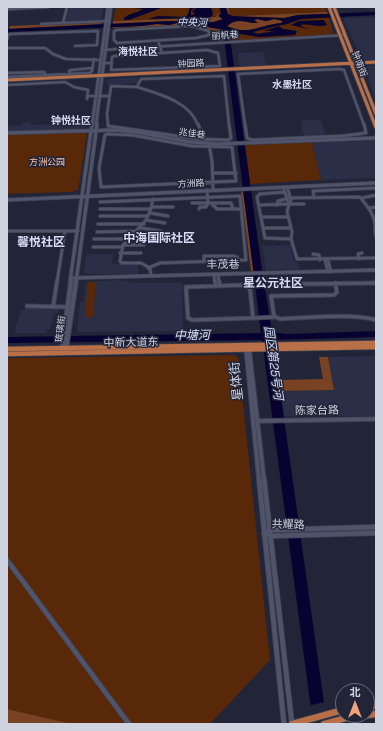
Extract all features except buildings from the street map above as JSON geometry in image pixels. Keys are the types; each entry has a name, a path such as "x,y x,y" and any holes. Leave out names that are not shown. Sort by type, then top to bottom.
{"main road":[{"path":"7,8 21,7"},
{"path":"7,8 48,7"},
{"name":"琉璃街","path":"100,76 104,63 103,51 110,7"},
{"name":"钟南街","path":"329,7 376,127"},
{"name":"钟南街","path":"334,7 376,114"},
{"name":"琉璃街","path":"64,350 68,336 76,278 98,96 101,59 108,34 107,24"},
{"name":"钟园路","path":"7,81 376,63"},
{"name":"钟园路","path":"100,76 227,70"},
{"name":"方洲路","path":"85,195 376,181"},
{"name":"方洲路","path":"251,187 285,187 376,181"},
{"name":"方洲路","path":"7,199 213,188 243,188"},
{"name":"琉璃街","path":"64,350 62,342 78,230 85,195"},
{"name":"中新大道东","path":"275,347 376,343"},
{"name":"中新大道东","path":"7,349 64,350 376,347"},
{"name":"中新大道东","path":"7,354 64,350"},
{"path":"292,724 335,712"},
{"path":"326,724 346,718 376,714"}],"street":[{"path":"63,23 67,7"},
{"path":"41,24 107,24"},
{"path":"191,26 209,31 209,35 198,38 159,40 117,43 114,41 114,34 115,30 191,26"},
{"path":"7,40 9,35 12,34 94,30 98,32 97,45 75,46"},
{"path":"108,34 114,34"},
{"name":"丽帆巷","path":"103,51 345,35"},
{"path":"159,40 163,52"},
{"path":"7,48 45,48 53,54 66,59 101,59"},
{"path":"213,51 219,54 220,66 111,71 114,56 163,52 213,51"},
{"path":"7,77 91,72 94,59"},
{"path":"104,63 112,62"},
{"path":"304,70 343,70 359,108 366,133 302,139 252,140 247,138 238,74 304,70"},
{"path":"7,73 44,72 46,75"},
{"path":"179,77 180,73"},
{"path":"180,73 183,77"},
{"path":"138,87 141,79 224,76 231,139 201,139 125,126 108,126 107,114 111,86 138,87 160,93 176,100 196,119 200,129 199,132 202,134 201,139 199,143"},
{"path":"7,85 65,82 74,87 87,90 87,97 110,97"},
{"name":"兆佳巷","path":"7,133 93,130 130,131 208,145 302,139 376,138"},
{"path":"106,134 132,135 208,145 232,148 237,180 235,182 104,187 100,185 102,149 106,134"},
{"path":"208,145 212,161 213,188"},
{"path":"212,173 236,173"},
{"path":"285,187 286,198 289,204"},
{"path":"285,187 291,198 287,211 292,232 291,239 296,259 326,260 376,258"},
{"path":"314,198 313,191 376,188"},
{"path":"359,189 362,196 361,198 369,208 375,222 376,237"},
{"path":"207,190 207,196 210,204 217,208 242,209"},
{"path":"332,190 334,198"},
{"path":"285,192 258,194 257,197 260,205 264,236 266,238 291,239"},
{"path":"100,202 238,195 241,197 247,265"},
{"path":"277,205 278,202 286,198 334,198 350,196 361,198 376,195"},
{"path":"150,276 148,268 141,263 121,263 120,253 128,239 144,224 152,208 153,199"},
{"path":"192,203 231,203 233,209"},
{"path":"199,209 200,207 210,204"},
{"path":"260,205 304,204"},
{"path":"100,209 173,207"},
{"path":"369,208 376,207"},
{"path":"100,216 168,216"},
{"path":"261,217 288,217"},
{"path":"146,220 165,223"},
{"path":"98,224 144,224"},
{"path":"141,228 161,231"},
{"path":"263,228 290,228"},
{"path":"7,231 78,230"},
{"path":"52,306 65,231"},
{"path":"98,232 137,232"},
{"path":"133,235 155,238"},
{"path":"94,239 128,239"},
{"path":"93,247 144,245"},
{"path":"120,253 141,253"},
{"path":"359,259 358,254 362,253"},
{"path":"314,254 319,255 320,260"},
{"path":"148,268 160,263 204,261 204,256 233,256 237,257 238,260 246,260"},
{"path":"326,260 330,272"},
{"name":"丰茂巷","path":"71,278 376,270"},
{"path":"216,275 220,286"},
{"path":"216,275 216,286"},
{"path":"275,317 271,296 334,295 337,292 335,283"},
{"path":"300,284 376,283"},
{"path":"254,318 250,288 244,285 186,287 188,319 250,319 275,317 280,319 340,317 370,318 376,320"},
{"path":"27,306 67,306"},
{"name":"星体街","path":"247,348 258,421 292,724"},
{"name":"星体街","path":"247,348 284,724"},
{"name":"陈家台路","path":"258,421 376,419"},
{"name":"共耀路","path":"264,533 271,530 286,529 376,527"},
{"name":"共耀路","path":"264,533 271,536 376,533"},
{"path":"7,560 129,724"}],"shaded area":[{"path":"226,7 228,7 229,14 236,16 327,12 328,14 297,15 285,18 235,17 228,14"},
{"path":"69,8 104,8 101,20 66,21"},
{"path":"218,13 223,19 213,22 170,21 113,24 113,21 216,17"},
{"path":"376,17 376,60 362,60 343,18"},
{"path":"257,19 266,21 274,19 283,21 281,23 248,30 234,29 227,26 238,21 257,23 254,20"},
{"path":"100,22 101,24 9,29 10,26"},
{"path":"177,23 198,23 211,28 224,29 229,32 224,36 224,42 219,42 215,31 194,25 112,28 157,24 169,25"},
{"path":"263,52 266,65 240,67 238,53"},
{"path":"366,66 376,66 376,100 364,68"},
{"path":"137,77 138,83 107,85 108,80 110,79"},
{"path":"73,118 88,118 87,126 82,129 7,132 7,126 21,126 22,123 31,122 31,125 53,124 53,121 61,121 61,123 68,122"},
{"path":"301,120 321,120 326,136 305,137 301,128 303,128"},
{"path":"374,141 376,145 376,178 321,180 312,142"},
{"path":"243,191 254,271 251,271 241,192"},
{"path":"290,245 294,262 298,262 300,269 266,270 262,246"},
{"path":"87,254 113,254 112,264 138,263 138,274 88,274 84,272 85,257"},
{"path":"118,280 138,283 182,283 183,331 77,332 80,303 84,301 86,282"},
{"path":"27,308 59,308 58,313 54,313 50,329 46,329 46,333 14,333 21,310"},
{"path":"376,356 376,416 284,416 281,391 334,390 328,357"},
{"path":"319,357 328,357 334,390 281,391 279,380 323,379"},
{"path":"7,709 72,724 7,724"}],"green space":[{"path":"116,7 324,7 327,12 113,21"},
{"path":"329,17 333,34 230,41 230,36 234,34 256,37 295,35 297,31 284,29 258,34 253,32 288,24 302,19"},
{"name":"方洲公园","path":"83,132 87,134 78,190 72,192 7,194 7,135"},
{"path":"312,142 321,180 250,184 245,145"},
{"path":"88,282 96,282 93,317 85,317"},
{"path":"234,355 238,357 270,660 210,724 72,724 7,709 7,358"}],"water":[{"path":"124,7 164,7 129,20 124,20 126,16 143,9"},
{"path":"190,7 195,7 191,11 191,15 195,14 192,11 198,7 211,7 213,14 211,17 190,18 190,15 189,18 148,19 158,16 186,17"},
{"path":"219,7 226,7 228,14 234,16 284,18 298,15 376,12 376,15 301,19 253,32 258,34 275,31 263,31 279,26 283,29 297,31 295,35 259,37 240,34 230,37 272,332 286,334 376,331 376,337 273,340 327,724 313,724 262,340 7,343 7,337 261,333 224,38 228,31 208,27 199,23 177,23 169,25 157,24 7,32 7,29 170,21 214,22 223,19 218,16 221,13","holes":["257,19 266,21 275,19 283,21 281,23 248,30 234,29 227,26 235,21 254,23 258,23 254,20"]},
{"path":"324,20 327,25 300,25 310,29 308,29 291,25 299,21"}],"pier":[{"path":"325,702 328,724 311,724 311,705"}],"district":[{"name":"海悦社区","path":"138,52"},
{"name":"水墨社区","path":"292,85"},
{"name":"钟悦社区","path":"71,121"},
{"name":"中海国际社区","path":"159,239"},
{"name":"馨悦社区","path":"41,243"},
{"name":"星公元社区","path":"273,284"}],"water label":[{"name":"中央河","path":"192,23"},
{"name":"中塘河","path":"192,336"},
{"name":"园区第25号河","path":"273,363"}]}
